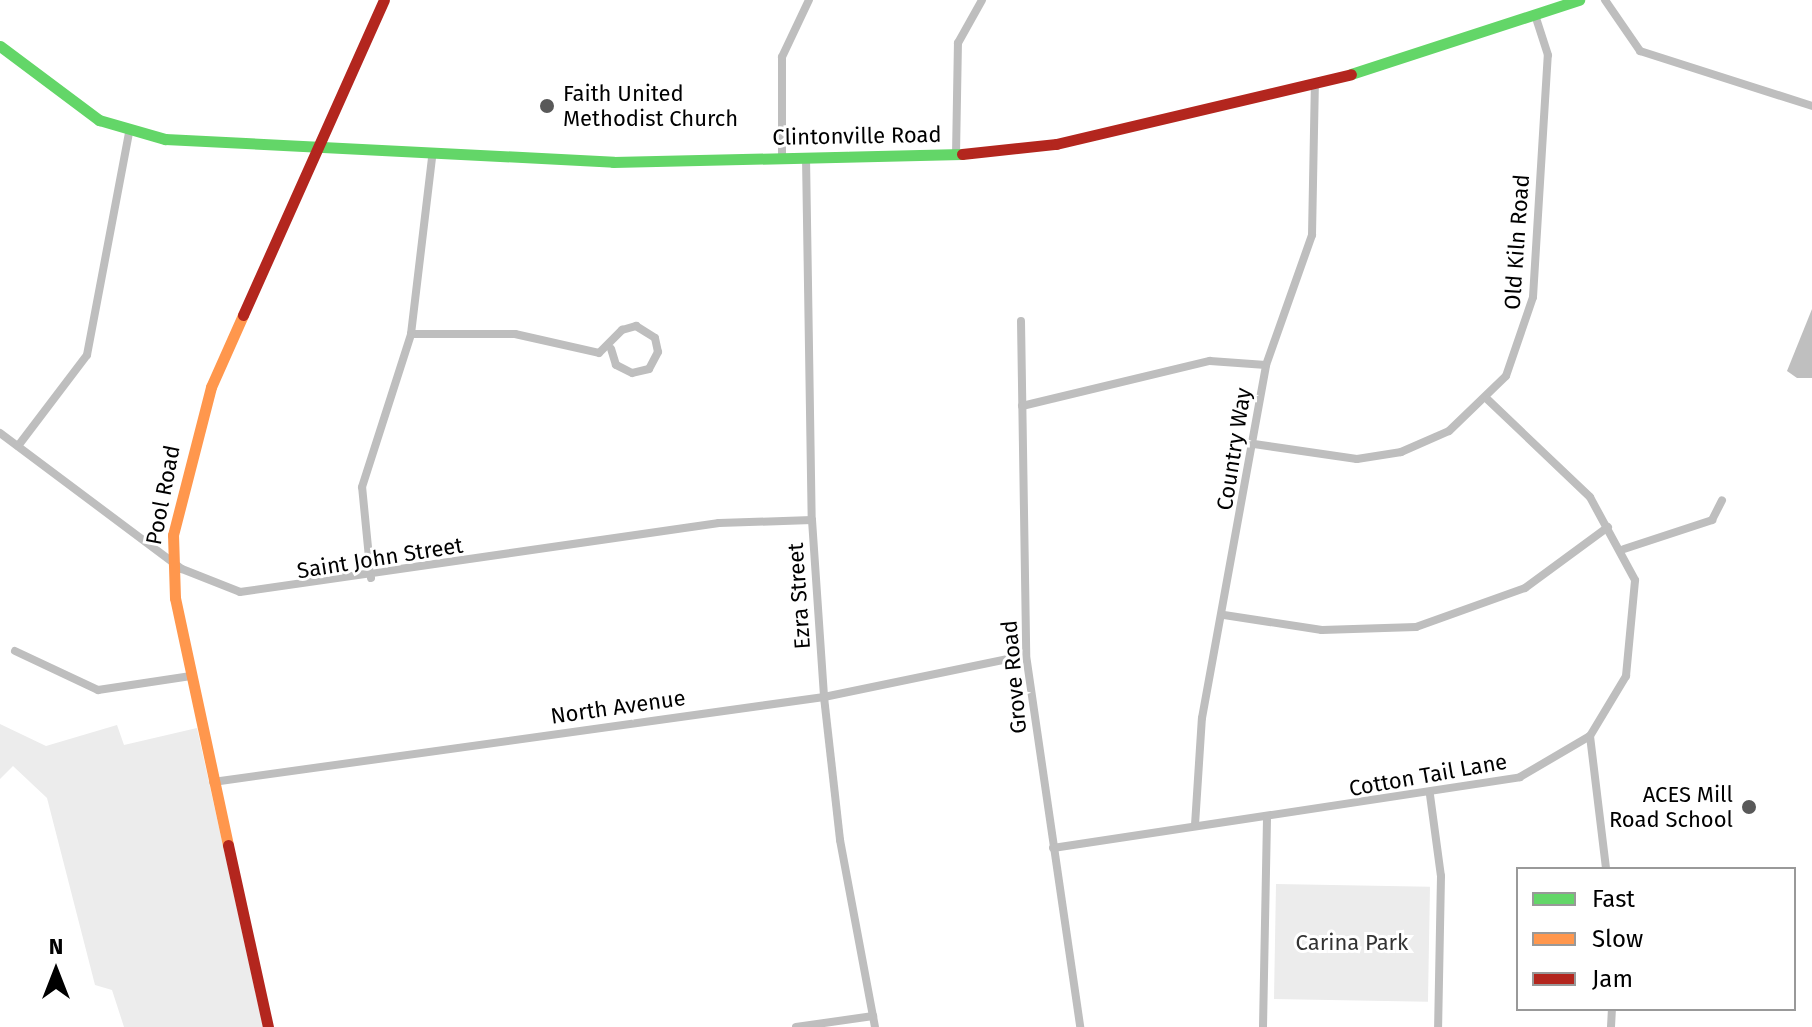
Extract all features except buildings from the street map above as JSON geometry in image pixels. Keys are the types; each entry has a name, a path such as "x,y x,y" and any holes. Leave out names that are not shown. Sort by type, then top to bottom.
{"main road":[{"name":"Pool Road","path":"268,1027 213,782 171,560 204,404 312,149 384,0"},
{"name":"Clintonville Road","path":"0,46 92,116 129,133 432,157 956,155 1056,144 1315,83 1536,19 1579,0"}],"street":[{"path":"782,158 782,57 809,0"},
{"path":"956,155 958,43 982,0"},
{"path":"1605,0 1640,51 1812,106"},
{"name":"Old Kiln Road","path":"1254,444 1381,457 1449,431 1488,400 1520,349 1533,297 1548,55 1536,19"},
{"name":"Country Way","path":"1195,825 1202,718 1224,615 1266,365 1312,235 1315,83"},
{"path":"18,446 87,355 129,133"},
{"path":"371,578 362,487 411,334 432,157"},
{"name":"Ezra Street","path":"806,157 812,520 824,697 840,840 875,1027"},
{"name":"Grove Road","path":"1021,321 1026,655 1080,1027"},
{"path":"411,334 515,334 589,353 611,349 622,330 636,326 650,332 658,352 649,369 632,373 616,365 611,349"},
{"path":"1022,406 1210,361 1266,365"},
{"name":"Cotton Tail Lane","path":"1053,848 1195,825 1430,795 1520,777 1590,736 1626,676 1635,580 1624,549 1590,497 1488,400"},
{"name":"Saint John Street","path":"0,433 171,560 213,584 253,593 371,578 719,523 812,520"},
{"path":"1624,549 1712,520 1722,500"},
{"path":"1224,615 1322,630 1416,627 1525,588 1608,527"},
{"path":"15,651 98,690 191,676"},
{"name":"North Avenue","path":"213,782 824,697 1026,655"},
{"path":"1590,736 1606,867"},
{"path":"1430,795 1441,876 1438,1027"},
{"path":"1263,1027 1267,818"},
{"path":"796,1027 873,1016"}],"green space":[{"path":"0,724 46,746 117,725 124,745 197,728 263,1027 124,1027 112,990 95,985 47,798 13,766 0,779"},
{"name":"Carina Park","path":"1276,884 1430,887 1428,1002 1274,999"}],"shaded area":[{"path":"1812,309 1812,378 1797,378 1787,371"}],"traffic: fast":[{"path":"1351,74 1579,0"},
{"path":"0,46 99,120 165,139 613,162 962,154"}],"traffic: slow":[{"path":"228,845 175,598 173,535 211,387 243,315"}],"traffic: jam":[{"path":"243,315 384,0"},
{"path":"962,154 1056,144 1351,74"},
{"path":"228,845 268,1027"}],"place":[{"name":"Faith United Methodist Church","path":"547,106"},
{"name":"ACES Mill Road School","path":"1749,807"}]}
